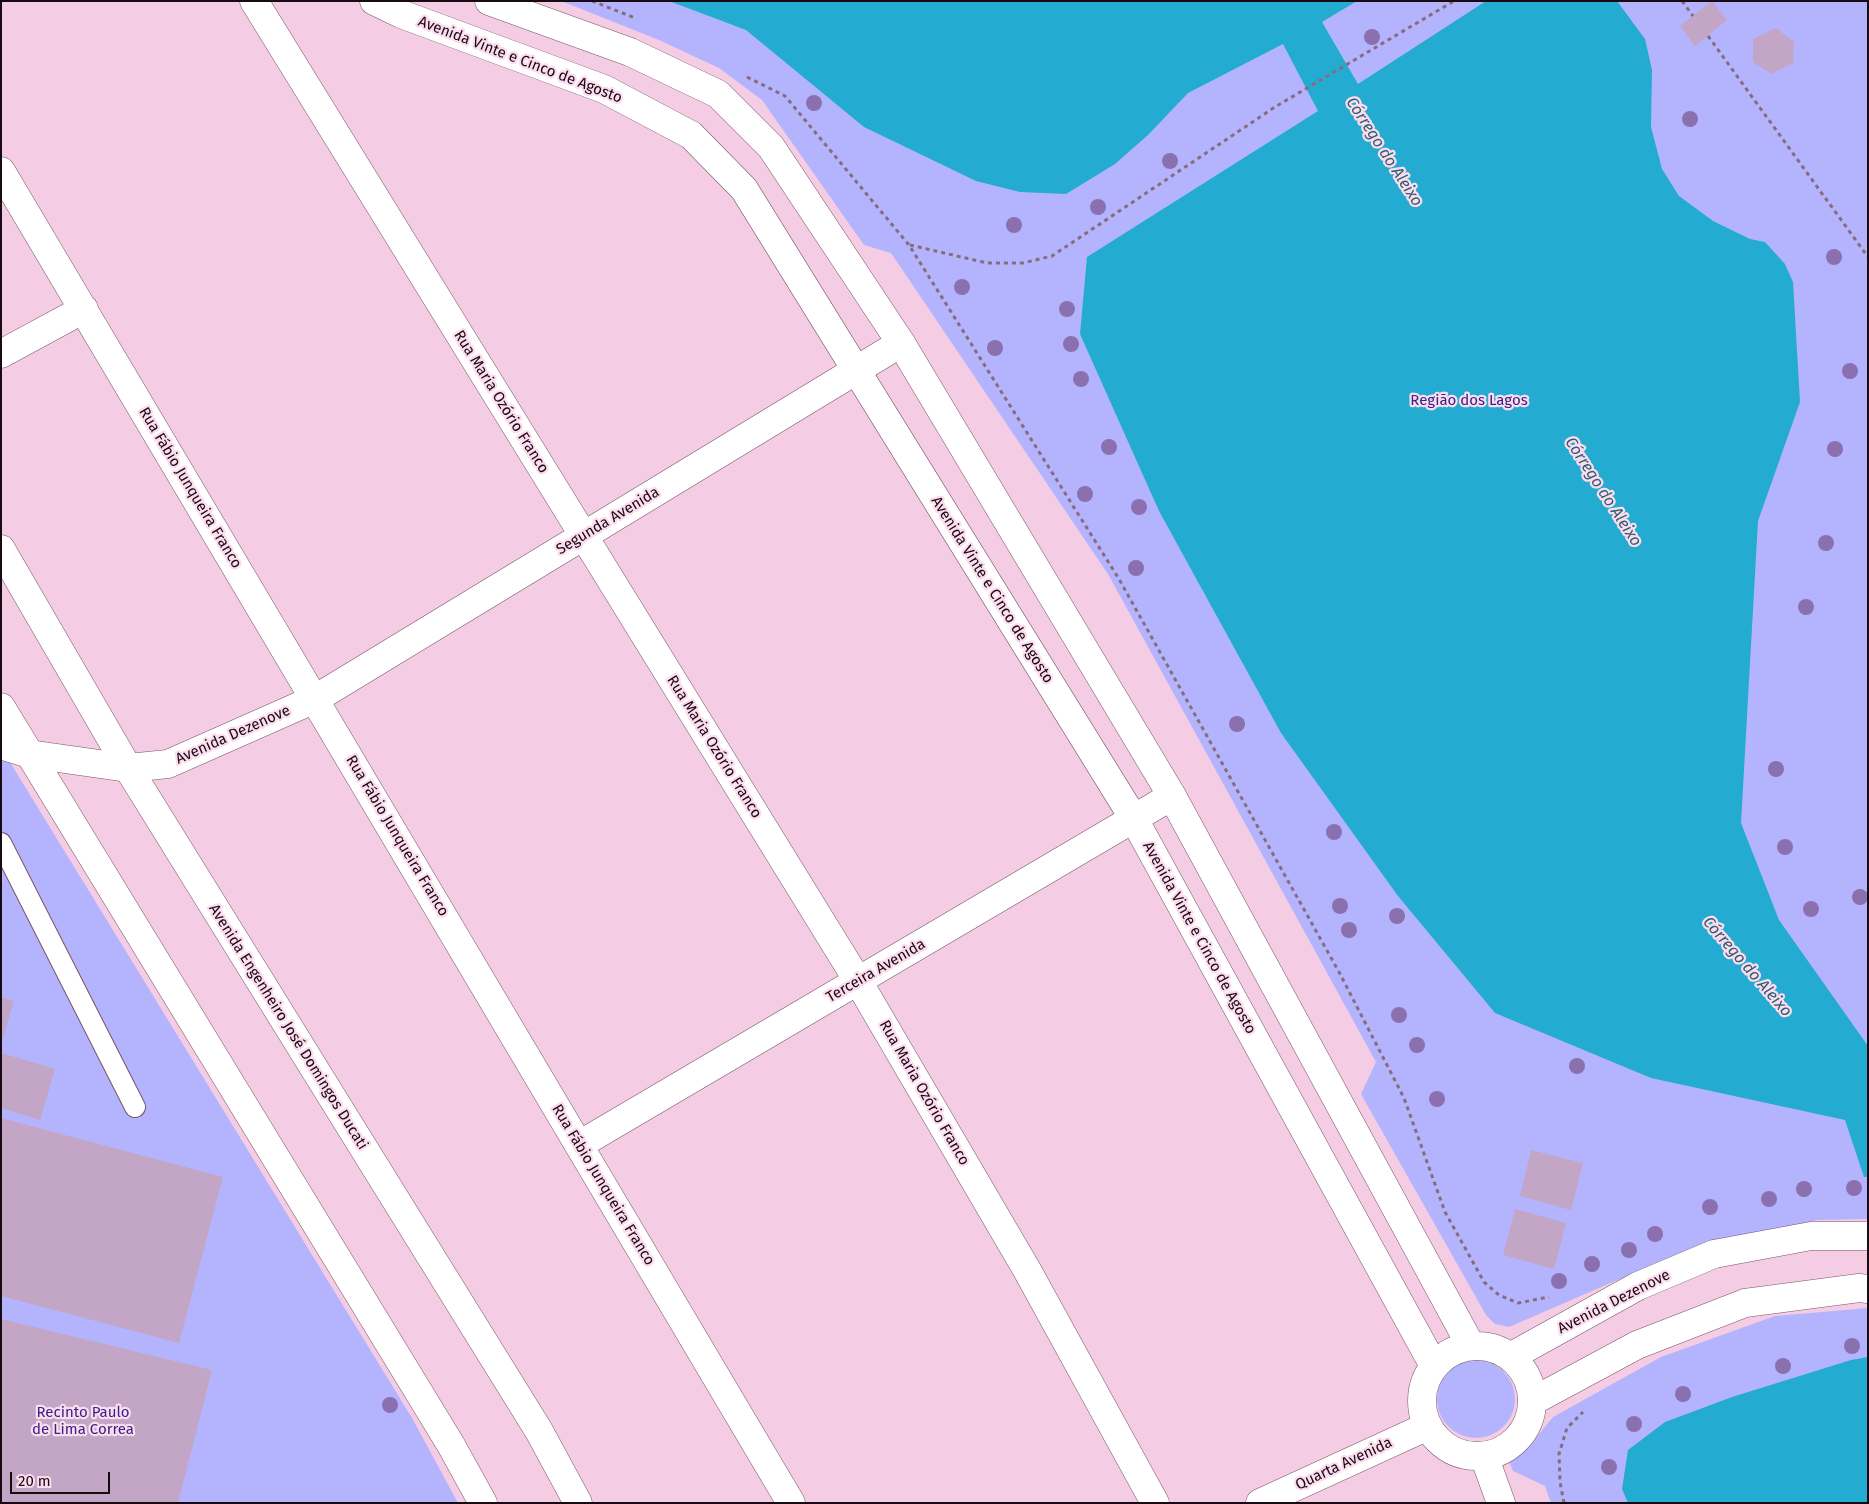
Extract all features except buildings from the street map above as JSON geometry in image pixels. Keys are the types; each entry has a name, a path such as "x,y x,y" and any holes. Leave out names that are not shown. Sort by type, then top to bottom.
{"street":[{"name":"Rua Maria Ozório Franco","path":"254,1 858,981 1027,1270 1155,1503"},
{"name":"Avenida Vinte e Cinco de Agosto","path":"374,1 401,14 604,89 691,135 744,189 1134,819 1434,1366"},
{"path":"489,1 630,52 718,94 771,147 901,343 1172,796 1472,1346"},
{"name":"Rua Fábio Junqueira Franco","path":"1,171 791,1503"},
{"path":"1,354 84,310"},
{"name":"Segunda Avenida","path":"315,699 901,343"},
{"name":"Avenida Engenheiro José Domingos Ducati","path":"1,549 128,768 539,1431 578,1503"},
{"name":"Avenida Dezenove","path":"1,745 29,754 128,768 168,764 315,699"},
{"path":"1,707 451,1444 482,1503"},
{"name":"Terceira Avenida","path":"579,1145 1172,796"},
{"name":"Avenida Dezenove","path":"1510,1356 1638,1286 1714,1254 1811,1236 1868,1236"},
{"path":"1533,1401 1637,1345 1745,1303 1859,1288 1868,1289"},
{"path":"1472,1346 1492,1347 1510,1356 1527,1376 1533,1401 1527,1427 1509,1447 1484,1456 1462,1454 1442,1444 1428,1426 1422,1406 1424,1384 1434,1366 1450,1352 1472,1346"},
{"name":"Quarta Avenida","path":"1260,1503 1428,1426"},
{"path":"1484,1456 1501,1503"}],"lane":[{"path":"1,843 135,1107"}],"path":[{"path":"592,1 639,20"},
{"path":"909,245 987,263 1023,263 1052,256 1275,107 1454,1"},
{"path":"1682,1 1693,16"},
{"path":"1708,36 1868,257"},
{"path":"742,74 785,96 909,245 1120,579 1330,955 1404,1098 1445,1212 1484,1282 1499,1295 1518,1303 1548,1298 1557,1294"},
{"path":"1564,1503 1560,1482 1559,1454 1567,1428 1586,1408"}],"green space":[{"name":"Região dos Lagos","path":"561,1 1868,1 1868,1219 1817,1220 1675,1255 1509,1327 1495,1324 1486,1315 1361,1094 1376,1062 1108,574 891,253 864,245 762,100 719,68 659,40"},
{"name":"Recinto Paulo de Lima Correa","path":"1,757 8,759 412,1418 458,1503 1,1503"},
{"path":"1868,1308 1868,1503 1551,1503 1545,1486 1513,1471 1509,1461 1530,1445 1553,1417 1661,1357 1775,1316"},
{"path":"1468,1360 1484,1360 1498,1366 1509,1377 1515,1391 1515,1407 1509,1421 1498,1432 1484,1438 1468,1438 1454,1432 1443,1421 1437,1407 1437,1391 1443,1377 1454,1366"}],"water":[{"name":"Região dos Lagos","path":"669,1 1357,1 1322,22 1358,84 1486,1 1617,1 1645,39 1652,70 1651,127 1662,169 1679,196 1713,221 1750,239 1765,242 1785,264 1793,282 1800,402 1758,521 1741,823 1779,920 1868,1046 1868,1177 1864,1177 1845,1120 1651,1078 1495,1013 1398,896 1281,733 1159,511 1080,334 1087,257 1318,111 1283,44 1188,93 1148,135 1115,164 1066,194 1020,192 976,181 864,127 746,30"},
{"path":"1868,1357 1868,1503 1628,1503 1622,1489 1628,1450 1665,1422 1732,1397 1851,1360"}],"water label":[{"name":"Córrego do Aleixo","path":"1384,152"},
{"name":"Córrego do Aleixo","path":"1603,492"},
{"name":"Córrego do Aleixo","path":"1747,967"}]}
